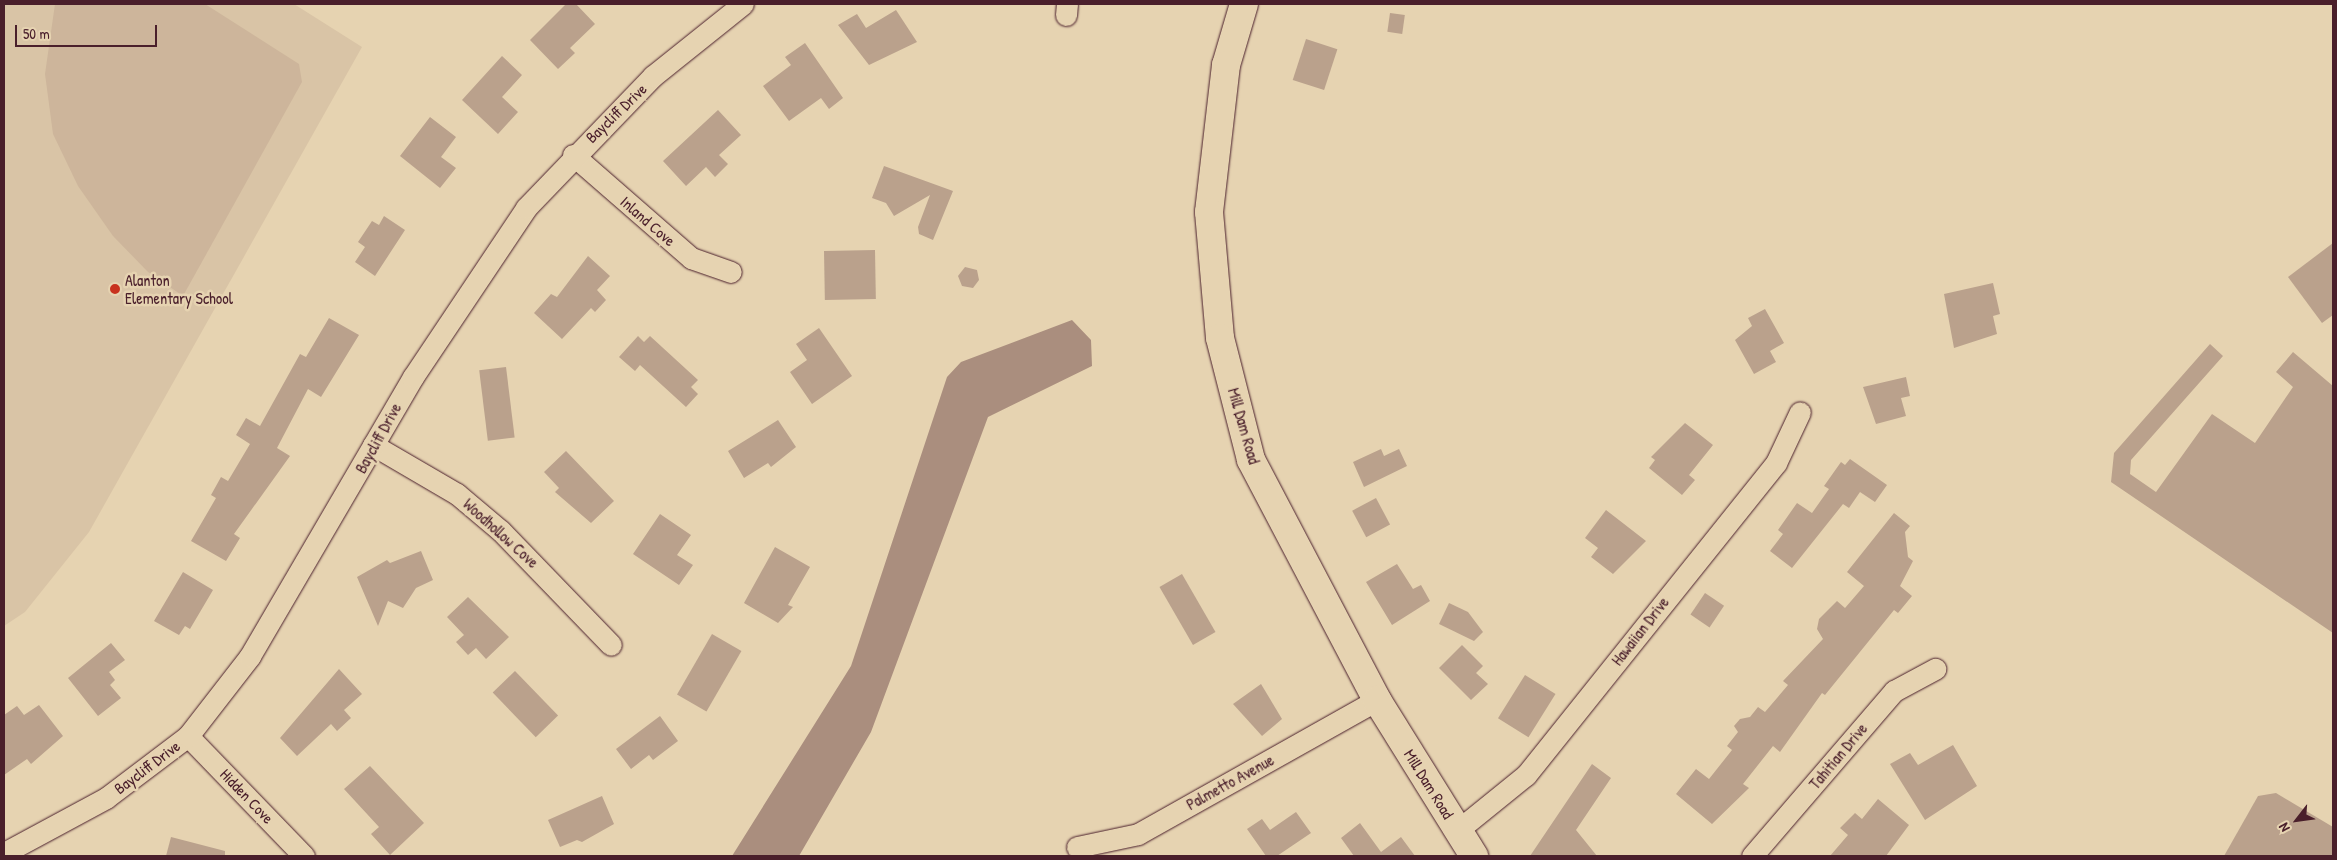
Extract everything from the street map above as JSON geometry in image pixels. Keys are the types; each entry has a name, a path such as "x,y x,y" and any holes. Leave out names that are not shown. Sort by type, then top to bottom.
{"street":[{"name":"Baycliff Drive","path":"4,853 106,798 188,736 250,656 373,445 488,263 526,208 573,155 654,76 743,4"},
{"name":"Mill Dam Road","path":"1244,4 1226,65 1209,212 1220,338 1251,460 1377,700 1474,856"},
{"name":"Inland Cove","path":"573,155 691,258 731,272"},
{"name":"Hawaiian Drive","path":"1458,830 1526,775 1776,463 1800,412"},
{"name":"Woodhollow Cove","path":"373,445 457,494 501,531 611,645"},
{"name":"Tahitian Drive","path":"1752,856 1894,691 1935,669"},
{"name":"Palmetto Avenue","path":"1077,847 1138,834 1377,700"},
{"name":"Hidden Cove","path":"188,736 304,856"}],"shaded area":[{"name":"Alanton Elementary School","path":"4,4 294,4 362,47 89,532 25,612 4,626"},
{"path":"55,4 205,4 299,64 302,82 183,296 148,272 113,236 78,186 53,134 45,74"},
{"path":"1072,320 1091,340 1092,366 988,417 871,732 799,856 732,856 851,666 947,377 961,362"}],"building":[{"path":"566,4 576,4 595,24 570,48 575,53 558,69 530,40"},
{"path":"896,10 917,42 869,65 838,25 857,14 866,28"},
{"path":"1390,13 1405,15 1402,34 1387,32"},
{"path":"1306,39 1337,49 1324,90 1293,80"},
{"path":"805,43 843,98 829,109 821,98 789,121 763,86 791,65 785,57"},
{"path":"502,56 522,75 502,97 518,112 498,134 462,100"},
{"path":"718,110 741,135 719,155 728,164 715,177 706,167 686,186 663,161"},
{"path":"430,117 456,137 441,157 456,168 440,188 400,156"},
{"path":"884,166 953,191 933,240 919,234 918,227 930,195 894,216 886,203 872,198"},
{"path":"384,216 405,230 375,276 355,262 365,247 358,242 372,221 379,225"},
{"path":"2333,243 2333,315 2322,323 2288,277"},
{"path":"875,250 876,299 825,300 824,251"},
{"path":"588,256 610,276 597,290 606,300 595,312 591,308 562,339 534,313 551,294 557,297"},
{"path":"965,267 977,270 979,280 973,288 962,286 958,276"},
{"path":"1993,283 2000,314 1993,316 1997,334 1954,348 1944,294"},
{"path":"1765,309 1784,343 1770,351 1776,362 1754,374 1735,340 1752,326 1748,318"},
{"path":"329,318 359,335 321,397 308,389 277,448 290,456 234,534 240,538 226,561 191,541 216,498 211,495 221,477 228,481 250,444 236,435 246,418 260,426 300,354 306,357"},
{"path":"819,328 852,376 812,404 790,372 807,360 796,344"},
{"path":"638,336 644,342 650,336 698,380 691,387 698,394 686,407 640,365 635,371 619,357"},
{"path":"2210,344 2223,356 2131,460 2130,474 2156,492 2212,414 2255,443 2293,387 2276,372 2293,352 2333,386 2333,633 2111,482 2114,453"},
{"path":"506,367 515,437 488,441 479,370"},
{"path":"1906,377 1910,396 1901,398 1906,416 1876,424 1863,387"},
{"path":"778,420 796,447 771,467 768,463 744,478 728,451"},
{"path":"1685,423 1713,445 1689,475 1695,480 1682,495 1649,468 1655,460 1651,457"},
{"path":"1381,449 1384,456 1399,449 1407,466 1364,487 1353,462"},
{"path":"566,451 614,501 591,523 555,492 559,488 544,472"},
{"path":"1850,459 1887,485 1875,502 1860,492 1849,508 1843,504 1792,568 1770,551 1783,534 1778,530 1797,503 1812,513 1829,489 1824,486 1841,462 1845,465"},
{"path":"1376,498 1390,524 1366,537 1352,511"},
{"path":"1606,510 1646,541 1613,574 1591,557 1598,548 1585,538"},
{"path":"1894,513 1910,526 1905,532 1908,557 1913,561 1900,586 1912,596 1898,613 1894,610 1825,695 1822,693 1780,752 1773,746 1743,784 1749,788 1712,824 1676,794 1696,769 1709,779 1732,750 1727,746 1738,732 1734,726 1740,719 1750,717 1758,707 1765,712 1788,685 1783,681 1823,639 1817,629 1819,619 1837,601 1845,608 1864,586 1847,572"},
{"path":"660,514 691,535 677,555 693,565 679,585 633,554"},
{"path":"775,547 810,567 788,605 793,607 778,623 744,603"},
{"path":"421,551 433,580 416,588 403,608 388,601 378,626 357,577 387,560 390,563"},
{"path":"1397,564 1413,589 1421,585 1430,601 1392,625 1366,582"},
{"path":"183,572 213,590 190,629 185,626 179,635 154,621"},
{"path":"1182,574 1216,632 1193,645 1159,587"},
{"path":"1705,593 1724,606 1710,627 1690,615"},
{"path":"468,597 509,637 486,659 476,648 468,655 456,642 464,635 447,617"},
{"path":"1449,603 1468,612 1483,632 1474,641 1439,624"},
{"path":"712,634 741,651 706,712 677,695"},
{"path":"111,643 125,660 109,672 115,680 110,685 121,698 98,716 68,678"},
{"path":"1462,645 1483,666 1476,673 1488,684 1471,700 1439,668"},
{"path":"339,669 362,694 344,710 351,718 337,731 331,724 297,756 280,738"},
{"path":"515,671 558,716 536,737 493,693"},
{"path":"1525,675 1556,694 1529,737 1498,718"},
{"path":"1261,684 1282,719 1262,736 1233,704"},
{"path":"39,705 63,736 31,764 27,759 4,775 4,715 17,706 24,715"},
{"path":"660,716 678,741 653,760 649,755 631,769 616,749"},
{"path":"1953,745 1977,786 1925,820 1890,764 1910,753 1918,765"},
{"path":"1592,764 1611,778 1576,830 1597,856 1530,856"},
{"path":"370,766 424,823 390,855 371,834 379,827 344,789"},
{"path":"2276,793 2333,827 2333,856 2224,856 2258,796"},
{"path":"602,796 614,824 582,842 577,840 560,847 548,820"},
{"path":"1878,799 1909,825 1886,856 1830,856 1848,835 1840,828 1855,813 1862,819"},
{"path":"1296,812 1311,833 1277,856 1266,856 1247,829 1262,819 1270,830"},
{"path":"1360,823 1381,852 1401,837 1415,856 1354,856 1341,838"},
{"path":"171,837 225,851 225,856 166,856"}],"place":[{"name":"Alanton Elementary School","path":"115,289"}]}
